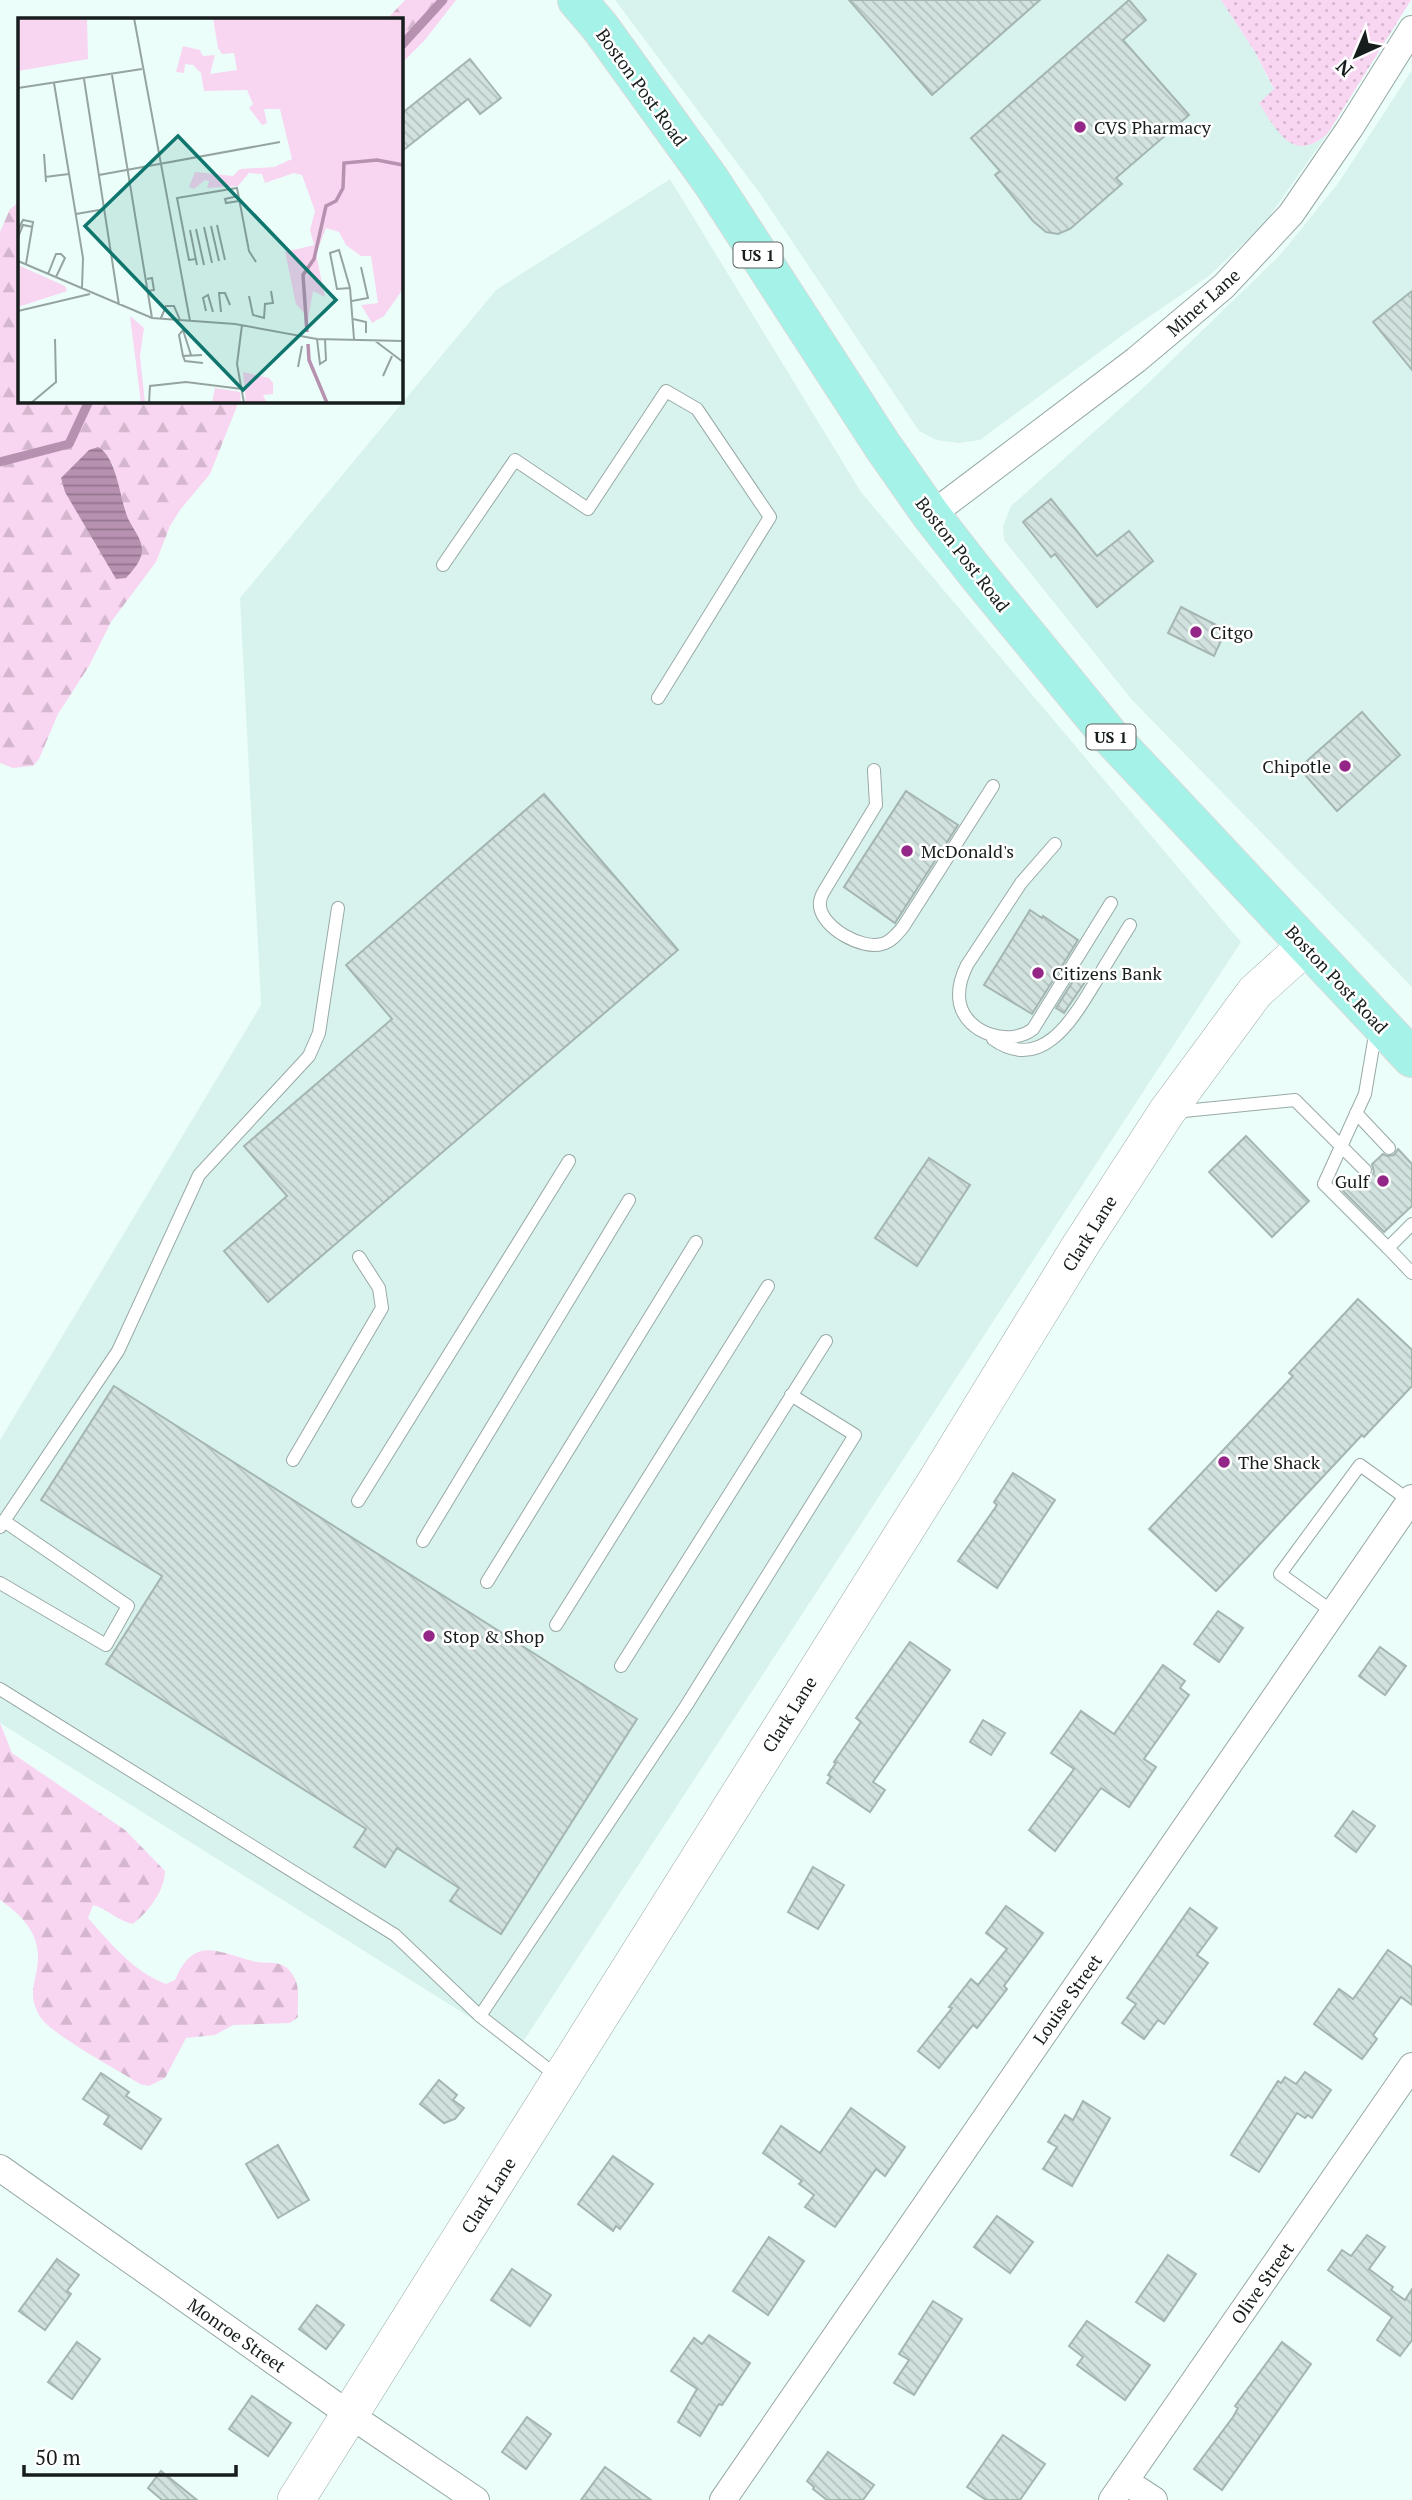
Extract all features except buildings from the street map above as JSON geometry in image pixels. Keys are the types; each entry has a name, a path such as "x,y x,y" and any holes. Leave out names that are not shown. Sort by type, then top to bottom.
{"main road":[{"name":"Boston Post Road","path":"577,0 600,27 711,181 875,434 931,515 1110,735 1412,1058"},
{"name":"Clark Lane","path":"296,2500 933,1486 1080,1246 1166,1113 1255,992 1306,946"}],"street":[{"name":"Miner Lane","path":"931,515 1136,360 1224,286 1291,214 1350,128 1412,29"},
{"name":"Louise Street","path":"723,2500 1411,1500"},
{"name":"Olive Street","path":"1119,2491 1412,2066"},
{"name":"Monroe Street","path":"0,2168 476,2500"},
{"path":"1119,2491 1154,2500"}],"lane":[{"path":"443,565 515,460 588,509 666,391 697,409 770,517 658,698"},
{"path":"874,770 876,805 824,891 820,905 833,926 860,943 870,945 889,941 903,927 993,786"},
{"path":"1055,844 1021,883 967,965 961,979 960,1006 967,1018 1009,1048 1034,1048 1056,1037 1072,1020 1130,925"},
{"path":"975,1026 1002,1038 1025,1035 1033,1029 1111,902"},
{"path":"0,1583 106,1645 128,1606 2,1524 118,1351 199,1175 309,1056 319,1032 338,908"},
{"path":"1377,1021 1365,1094 1324,1184 1412,1273"},
{"path":"1166,1113 1294,1100 1365,1170"},
{"path":"1356,1113 1389,1147"},
{"path":"358,1501 569,1161"},
{"path":"423,1541 629,1200"},
{"path":"1388,1248 1410,1219"},
{"path":"487,1582 696,1242"},
{"path":"293,1460 383,1308 379,1288 359,1257"},
{"path":"556,1625 768,1286"},
{"path":"621,1665 826,1340"},
{"path":"480,2016 686,1706 855,1435 791,1395"},
{"path":"1333,1612 1280,1574 1360,1465 1411,1500"},
{"path":"0,1689 395,1935 480,2016 561,2079"}],"shaded area":[{"path":"615,0 1221,0 1255,52 1274,90 1259,104 1316,143 1328,133 1264,224 1209,276 1131,329 980,440 959,443 936,440 919,431 761,195"},
{"path":"1412,70 1412,987 1132,700 1004,540 1003,526 1011,506 1142,389 1280,255 1339,182"},
{"path":"670,179 861,492 1241,942 519,2048 0,1723 0,1440 261,1005 240,598 496,290"},
{"path":"98,447 113,468 127,516 142,547 138,562 126,578 116,579 65,492 61,478 89,450"}],"green space":[{"path":"405,0 456,0 424,41 402,63 402,18 388,18"},
{"path":"1221,0 1411,0 1328,133 1305,146 1287,140 1272,124 1259,103 1274,89 1255,52"},
{"path":"18,203 18,402 239,402 210,474 180,510 170,526 156,562 111,622 89,666 58,714 39,759 33,766 13,768 0,763 0,232 10,209","holes":["89,451 112,463 127,518 143,547"]},
{"path":"0,1723 12,1753 125,1830 165,1871 155,1900 133,1924 93,1905 88,1918 114,1947 133,1965 166,1984 175,1980 190,1957 207,1950 252,1961 276,1963 286,1967 297,1983 298,2017 290,2023 233,2025 215,2035 186,2038 165,2078 149,2086 140,2084 102,2062 48,2025 41,2018 34,2001 38,1956 35,1939 20,1917 0,1900"}],"waterway":[{"path":"402,45 443,0"},
{"path":"0,462 69,444 89,402"}],"place":[{"name":"CVS Pharmacy","path":"1080,127"},
{"name":"Citgo","path":"1196,632"},
{"name":"Chipotle","path":"1345,766"},
{"name":"McDonald's","path":"907,851"},
{"name":"Citizens Bank","path":"1038,973"},
{"name":"Gulf","path":"1383,1181"},
{"name":"The Shack","path":"1224,1462"},
{"name":"Stop & Shop","path":"429,1636"}]}
